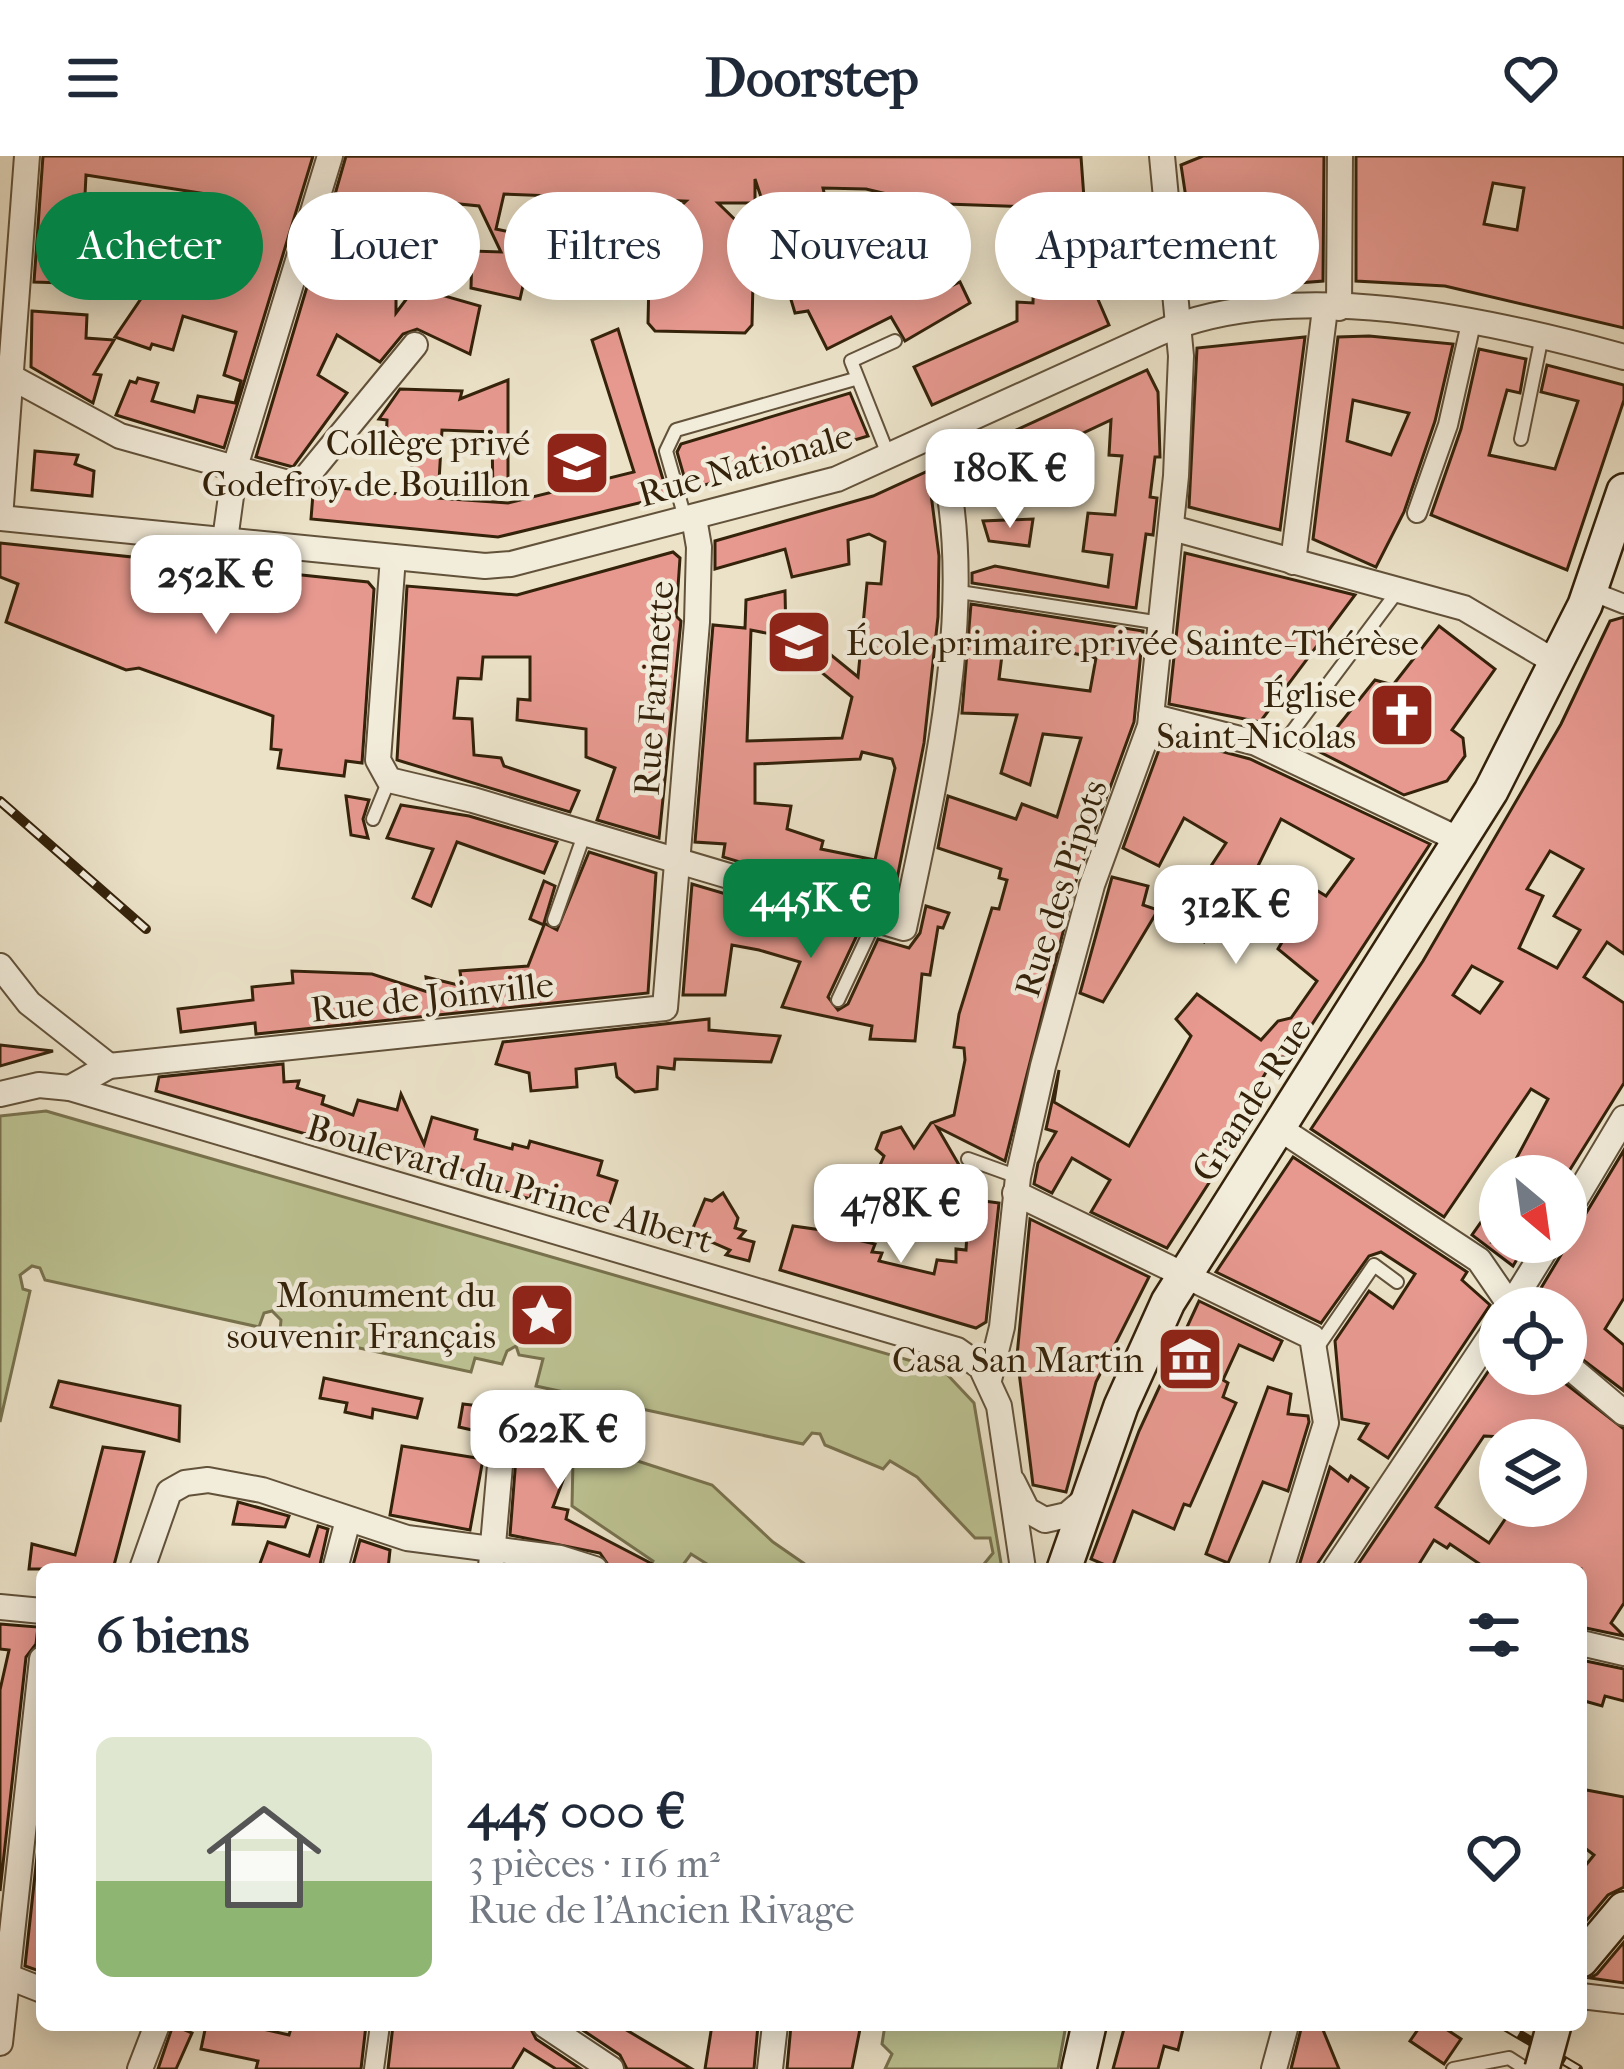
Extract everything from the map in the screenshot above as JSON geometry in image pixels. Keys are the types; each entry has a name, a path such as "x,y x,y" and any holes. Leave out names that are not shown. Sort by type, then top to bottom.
{"main road":[{"name":"Grande Rue","path":"1066,1563 1139,1361 1184,1275 1462,841 1591,591 1624,490"},
{"path":"1587,1953 1624,1910"},
{"path":"1079,2069 1088,2031"},
{"path":"1542,2069 1552,2031"}],"street":[{"path":"0,518 27,156"},
{"path":"225,540 235,467 330,156"},
{"name":"Rue des Pipots","path":"1022,1563 999,1406 989,1380 1002,1327 1017,1185 1092,884 1143,753 1151,716 1172,528 1181,324 1162,156"},
{"path":"1293,562 1332,309 1340,156"},
{"name":"Rue Nationale","path":"0,518 393,557 512,564 837,479 1181,324 1332,309 1472,319 1624,357"},
{"path":"1417,513 1448,425 1472,319"},
{"path":"13,378 121,436 299,486 416,345"},
{"path":"393,557 378,760 387,779 904,928 943,741 954,500 937,436"},
{"name":"Rue Farinette","path":"676,864 697,622 699,548 690,519"},
{"path":"1172,528 1471,611 1557,663"},
{"path":"1591,591 1624,604"},
{"path":"1151,716 1221,731 1277,752 1462,841"},
{"name":"Rue de Joinville","path":"70,1088 109,1066 664,1008 676,864"},
{"path":"0,966 29,1003 109,1066"},
{"name":"Boulevard du Prince Albert","path":"0,1094 39,1085 70,1088 957,1350 989,1380"},
{"path":"1279,1128 1479,1260 1494,1287"},
{"path":"1587,1184 1620,1134"},
{"path":"1017,1185 1184,1275 1304,1330 1316,1349 1325,1407 1324,1442 1283,1563"},
{"path":"1339,1563 1479,1354"},
{"path":"1587,1382 1624,1413"},
{"path":"492,1561 502,1443"},
{"name":"Rue des Pipots","path":"1008,1469 1022,1504 1040,1518 1067,1515 1088,1497"},
{"path":"144,1563 165,1499 176,1486 208,1480 244,1485 492,1561 560,1558 576,1563"},
{"path":"337,1563 348,1520"},
{"path":"0,1607 36,1610"},
{"path":"1587,1644 1624,1653"},
{"path":"0,2043 36,1719"},
{"path":"10,1977 36,1988"},
{"path":"1587,1997 1624,2001"},
{"path":"140,2069 155,2031"},
{"path":"374,2069 379,2031"},
{"path":"554,2031 611,2069"},
{"path":"770,2069 774,2031"},
{"path":"1274,2069 1284,2031"}],"lane":[{"path":"1521,439 1542,335"},
{"path":"889,457 851,361 895,341"},
{"path":"690,519 666,451 676,430 855,379"},
{"path":"952,591 1161,623"},
{"path":"1277,752 1397,591"},
{"path":"373,819 387,779"},
{"path":"554,920 584,835"},
{"path":"838,1000 875,921"},
{"path":"968,1160 1017,1185"},
{"path":"1316,1349 1374,1265 1397,1282"},
{"path":"1453,2069 1509,2058 1526,2069"}],"green space":[{"path":"46,1111 943,1370 974,1403 1001,1563 985,1563 993,1553 990,1538 975,1538 917,1477 890,1461 883,1469 825,1445 820,1434 812,1433 803,1444 536,1386 543,1359 519,1355 516,1346 507,1351 502,1364 475,1358 471,1372 280,1331 281,1320 272,1311 264,1313 259,1327 45,1280 40,1268 32,1266 20,1275 23,1289 30,1291 0,1422 0,1116"},
{"path":"616,1454 712,1485 773,1542 803,1563 705,1563 691,1554 684,1563 652,1563 572,1506 573,1460 608,1465"},
{"path":"884,2031 1065,2031 1058,2069 885,2069 892,2054 882,2044"}],"building":[{"path":"43,156 313,156 302,192 287,192 287,241 224,448 116,415 130,381 136,383 138,378 158,383 152,401 194,412 198,396 235,403 241,381 224,375 236,332 183,316 173,350 152,344 150,349 115,337 140,300 263,300 263,192 194,192 86,175 85,192 40,192"},
{"path":"346,156 1081,157 1084,192 995,192 995,206 971,205 971,192 823,188 824,192 759,192 755,179 755,192 727,192 727,203 718,203 727,212 727,300 753,300 752,325 745,333 655,331 648,323 649,300 703,300 703,192 504,192 496,229 504,231 504,295 480,290 480,251 501,252 480,208 480,192 336,192"},
{"path":"1203,156 1324,156 1323,281 1319,281 1319,192 1185,192 1181,165"},
{"path":"1356,156 1624,156 1624,328 1445,286 1356,281","holes":["1493,183 1524,188 1517,230 1484,224"]},
{"path":"303,300 396,300 396,313 406,300 459,300 480,306 470,354 417,329 403,334 380,362 337,335 318,375 347,393 293,467 256,457"},
{"path":"791,300 970,303 905,341 891,317 827,349 808,311 795,313"},
{"path":"1098,300 1109,325 932,405 914,367 1017,321 1017,302"},
{"path":"32,311 87,315 86,338 114,340 94,374 101,375 93,403 31,367"},
{"path":"618,329 668,496 498,537 311,519 313,494 321,486 410,495 413,450 386,449 387,420 379,419 400,389 462,391 460,399 508,380 508,497 493,497 492,432 442,430 438,498 508,503 634,472 592,340"},
{"path":"1305,337 1280,530 1189,507 1197,348"},
{"path":"1338,337 1453,344 1435,421 1404,512 1376,567 1313,539","holes":["1353,400 1409,413 1391,455 1347,441"]},
{"path":"1479,349 1526,359 1520,393 1507,390 1489,455 1555,469 1578,401 1541,392 1547,365 1624,385 1624,400 1567,570 1431,515 1461,429"},
{"path":"1147,370 1158,392 1160,457 1155,457 1150,497 1157,498 1153,535 1146,534 1136,608 972,583 972,573 995,566 1108,587 1112,555 1083,551 1088,513 1115,515 1122,456 1109,455 1111,420 1011,467 1007,510 975,493 964,454"},
{"path":"850,393 868,436 688,490 677,452 681,444"},
{"path":"35,451 78,455 75,464 94,471 92,496 32,490"},
{"path":"928,471 939,556 938,617 924,743 893,899 813,884 723,857 725,844 695,842 713,625 745,628 746,600 785,591 786,637 751,630 747,741 842,738 852,697 821,672 825,650 858,677 867,583 881,584 885,542 869,534 848,540 849,564 792,577 785,549 715,569 715,541 873,496","holes":["862,752 892,759 895,768 875,860 821,849 823,841 787,829 791,806 755,803 755,764 860,759"]},
{"path":"1033,519 1029,546 989,541 983,521"},
{"path":"0,543 368,582 374,589 362,763 346,761 344,776 278,768 281,750 271,749 273,716 139,668 126,670 6,622 18,584 0,577"},
{"path":"673,552 680,558 676,616 681,621 659,838 597,820 615,768 586,757 586,729 517,720 518,699 530,700 530,657 483,657 481,679 458,678 454,718 472,719 474,755 501,758 504,766 579,791 570,812 397,760 407,586 517,595"},
{"path":"1185,553 1355,595 1260,722 1169,704"},
{"path":"971,604 1143,631 1134,722 1076,881 1005,1161 937,1127 973,1189 946,1206 930,1179 897,1196 874,1186 874,1179 884,1156 876,1149 882,1133 901,1127 914,1148 931,1123 954,1115 965,1060 964,1048 954,1047 959,1014 992,908 999,909 1007,880 999,878 1001,869 938,848 948,796 1016,819 1022,804 1057,817 1081,738 1043,734 1030,785 1001,773 1017,715 962,713","holes":["1004,639 1096,658 1090,691 999,679"]},
{"path":"1624,617 1624,954 1607,942 1584,977 1624,1003 1624,1083 1579,1155 1518,1155 1548,1099 1531,1089 1486,1155 1479,1155 1479,1166 1444,1217 1311,1129 1423,961 1561,724 1610,621","holes":["1550,851 1583,869 1554,916 1580,930 1557,968 1519,948 1543,896 1527,889","1472,966 1502,982 1480,1013 1453,995"]},
{"name":"Église Saint-Nicolas","path":"1439,626 1495,669 1452,730 1463,738 1465,756 1447,781 1404,795 1318,751 1375,680 1393,685"},
{"path":"1164,736 1250,759 1430,844 1292,1055 1274,1059 1259,1084 1263,1099 1167,1248 1091,1212 1110,1180 1072,1158 1052,1193 1034,1184 1038,1163 1056,1132 1046,1129 1059,1070 1054,1102 1129,1146 1191,1036 1176,1019 1197,994 1261,1040 1278,1021 1291,1018 1317,981 1278,949 1289,930 1233,897 1230,902 1198,886 1226,843 1184,818 1159,866 1123,848","holes":["1281,819 1353,859 1326,896 1313,888 1306,901 1255,872"]},
{"path":"346,796 369,800 363,819 368,838 351,835"},
{"path":"401,805 469,816 557,842 544,873 457,842 431,906 413,898 433,849 387,838"},
{"path":"589,852 656,873 648,993 256,1034 255,1023 181,1032 178,1009 253,1000 252,987 293,983 292,971 372,974 428,992 426,977 462,986 460,971 528,966 544,925 530,919 544,881 555,886 544,923 557,930"},
{"path":"1112,877 1148,886 1143,905 1158,910 1103,1002 1080,993"},
{"path":"692,884 858,933 828,997 838,1010 848,1004 878,939 909,948 920,933 926,906 949,913 943,928 938,927 930,975 922,974 915,1041 870,1039 872,1026 782,1007 800,962 759,950 732,945 725,995 683,995"},
{"path":"1190,898 1226,907 1204,942 1174,922"},
{"path":"709,1019 709,1030 780,1036 771,1062 675,1059 674,1069 658,1067 657,1089 635,1092 617,1077 615,1064 576,1069 577,1087 531,1091 529,1073 496,1064 503,1042"},
{"path":"0,1045 53,1051 0,1066"},
{"path":"283,1064 284,1082 299,1081 297,1088 324,1096 322,1104 353,1115 358,1100 397,1110 401,1094 424,1144 432,1117 477,1130 475,1139 512,1149 513,1144 528,1148 530,1141 602,1161 598,1175 617,1181 607,1212 532,1191 530,1199 463,1179 465,1171 445,1165 346,1137 344,1145 156,1091 159,1077"},
{"path":"1624,1150 1624,1298 1605,1329 1624,1345 1624,1391 1587,1363 1587,1287 1542,1287 1556,1263 1587,1263 1587,1212"},
{"path":"1293,1157 1467,1272 1462,1280 1479,1295 1479,1322 1388,1458 1359,1439 1368,1424 1342,1419 1335,1341 1369,1291 1393,1308 1415,1274 1381,1252 1369,1256 1321,1323 1216,1272"},
{"path":"723,1193 738,1218 735,1228 745,1231 739,1238 754,1242 749,1261 726,1255 730,1250 691,1233 705,1199 712,1201"},
{"path":"969,1199 999,1203 986,1322 976,1328 780,1270 793,1226 829,1231 837,1205 876,1218 858,1240 875,1244 872,1252 882,1253 879,1261 934,1274 937,1260 956,1262 956,1249 966,1250"},
{"path":"1030,1219 1149,1277 1096,1382 1066,1492 1033,1485 1017,1356"},
{"path":"1199,1301 1282,1341 1273,1360 1239,1345 1223,1380 1228,1383 1223,1397 1236,1403 1190,1506 1184,1504 1174,1529 1133,1511 1114,1563 1100,1563 1091,1559 1139,1431"},
{"path":"324,1378 422,1399 417,1418 373,1409 372,1418 345,1412 347,1403 320,1398"},
{"path":"59,1381 180,1406 179,1441 51,1407"},
{"path":"1479,1385 1479,1395 1580,1395 1624,1429 1624,1603 1611,1623 1624,1636 1587,1628 1587,1563 1478,1563 1450,1544 1447,1548 1434,1540 1420,1563 1359,1563"},
{"path":"1268,1387 1291,1394 1288,1414 1308,1416 1309,1422 1288,1491 1263,1482 1228,1563 1206,1554"},
{"path":"463,1404 489,1407 485,1433 459,1427"},
{"path":"519,1419 614,1440 610,1458 574,1451 553,1507 568,1510 566,1519 650,1563 607,1563 600,1553 510,1535"},
{"path":"402,1446 483,1459 470,1530 390,1515"},
{"path":"103,1447 144,1452 115,1563 36,1563 36,1569 29,1569 32,1544 75,1555"},
{"path":"1330,1467 1368,1488 1318,1563 1300,1563"},
{"path":"238,1502 289,1516 285,1527 233,1524"},
{"path":"318,1526 328,1529 320,1563 260,1563 268,1542 309,1556"},
{"path":"360,1540 390,1550 389,1563 354,1563"},
{"path":"0,1624 36,1627 36,1644 26,1657 0,1891 0,1690 9,1650 0,1649"},
{"path":"1587,1661 1624,1669 1624,1701 1605,1696 1602,1706 1587,1702"},
{"path":"1587,1790 1624,1797 1624,1887 1608,1895 1587,1920 1587,1864 1594,1855 1587,1850"},
{"path":"36,1866 36,1970 25,1966"},
{"path":"1624,1942 1624,1983 1590,1978 1597,1974"},
{"path":"171,2031 192,2033 176,2069 158,2069"},
{"path":"205,2031 289,2035 290,2031 365,2031 361,2069 256,2069 258,2061 201,2049"},
{"path":"392,2031 532,2031 536,2039 581,2069 556,2069 524,2049 512,2069 388,2069"},
{"path":"584,2031 628,2031 692,2069 627,2069 620,2055"},
{"path":"711,2031 757,2031 754,2069 705,2069"},
{"path":"790,2031 860,2031 852,2069 787,2069"},
{"path":"1123,2031 1183,2031 1178,2050 1164,2046 1158,2069 1113,2069"},
{"path":"1300,2031 1323,2031 1339,2069 1291,2069"},
{"path":"1417,2031 1449,2031 1461,2039 1444,2064 1410,2041"}],"railway":[{"path":"0,801 146,929"},
{"path":"1513,2031 1578,2069"}],"place":[{"name":"Collège privé Godefroy de Bouillon","path":"577,463"},
{"name":"École primaire privée Sainte-Thérèse","path":"799,642"},
{"name":"Église Saint-Nicolas","path":"1402,715"},
{"name":"Monument du souvenir Français","path":"542,1315"},
{"name":"Casa San Martin","path":"1190,1359"}]}
